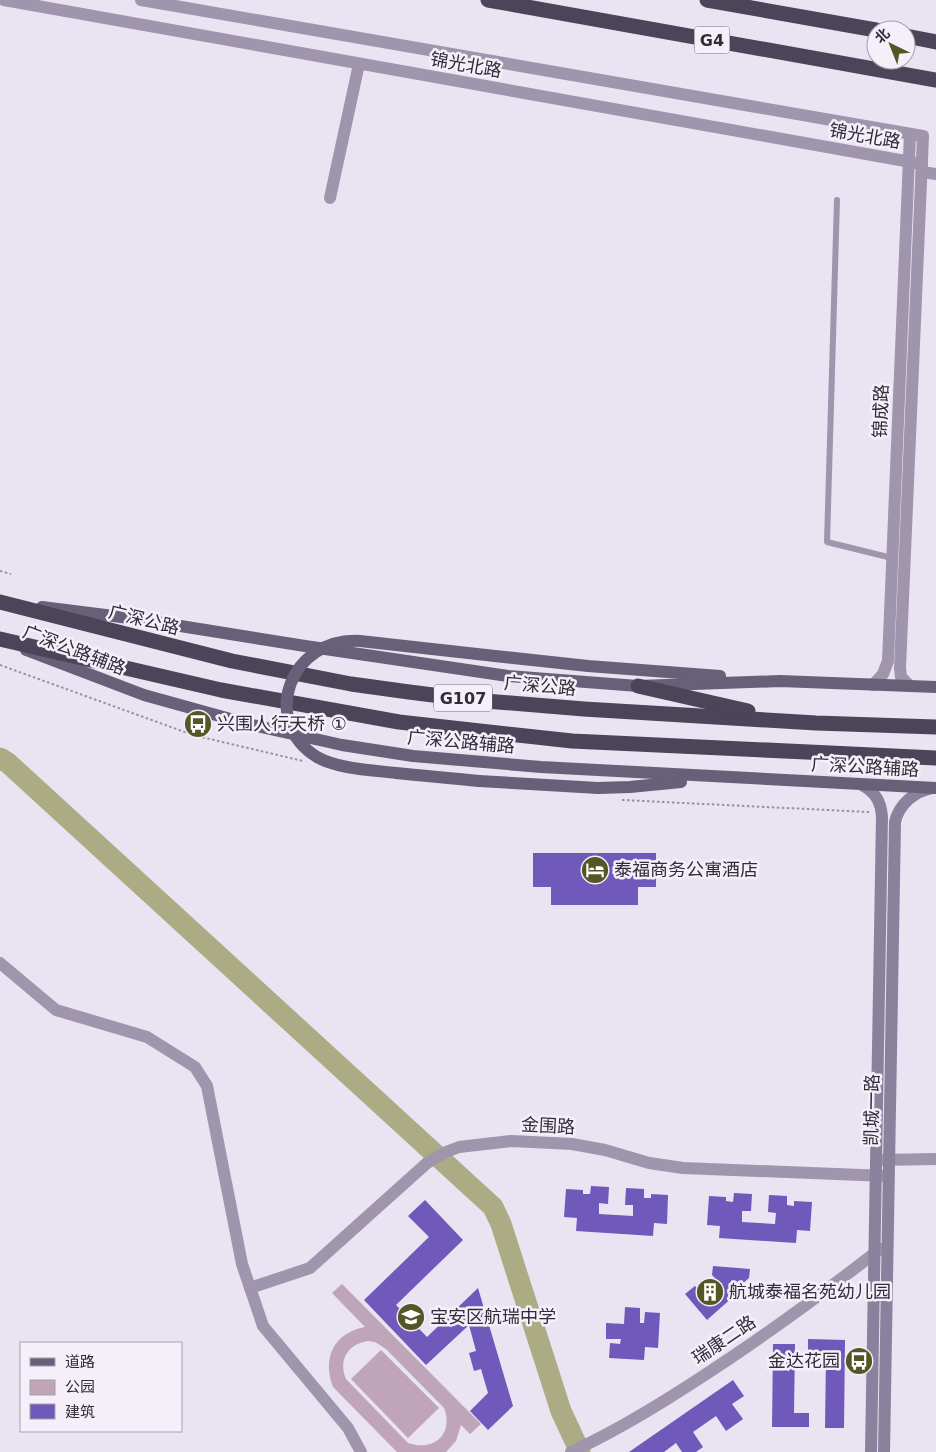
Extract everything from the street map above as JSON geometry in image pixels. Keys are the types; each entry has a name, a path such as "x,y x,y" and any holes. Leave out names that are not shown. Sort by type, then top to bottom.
{"highway":[{"name":"G4","path":"488,0 936,80"},
{"name":"G4","path":"707,0 866,28"},
{"path":"916,38 936,42"},
{"name":"广深公路","path":"0,602 232,661 351,684 482,700 584,709 816,723 936,727"},
{"name":"G107","path":"0,640 220,690 399,722 572,741 936,758"},
{"path":"638,686 717,705 816,723"}],"main road":[{"name":"广深公路辅路","path":"0,602 137,619 314,648 508,676 638,686 780,681 936,687"},
{"name":"广深公路辅路","path":"0,640 144,695 252,725 342,745 413,756 541,768 934,788"},
{"path":"733,778 598,788 479,781 340,765 324,760 310,752 296,735 288,715 288,693 295,673 309,656 338,642 360,641 615,668 780,681"}],"street":[{"name":"锦光北路","path":"4,0 909,162 936,174"},
{"name":"锦光北路","path":"142,0 923,136"},
{"path":"330,198 359,64"},
{"name":"锦成路","path":"873,685 883,674 888,661 910,134"},
{"name":"锦成路","path":"910,686 901,677 900,668 923,136"},
{"name":"凯城一路","path":"862,785 869,789 879,800 882,817 871,1452"},
{"name":"凯城一路","path":"884,1452 895,822 897,813 906,801 919,792 934,788"},
{"path":"0,963 56,1010 147,1037 195,1067 207,1086 242,1264 263,1326 348,1428 361,1452"},
{"name":"金围路","path":"250,1288 310,1268 421,1168 434,1158 459,1147 501,1142 572,1144 605,1150 665,1167 889,1176"},
{"path":"876,1160 936,1159"},
{"name":"瑞康二路","path":"571,1452 599,1439 727,1360 769,1332 888,1244"}],"lane":[{"path":"837,200 827,542 892,558"}],"path":[{"path":"0,571 11,574"}],"green space":[{"path":"342,1284 481,1424 470,1434 461,1425 456,1441 446,1452 397,1452 333,1387 329,1366 333,1348 345,1335 365,1327 332,1293","holes":["375,1342 386,1349 444,1408 446,1417 444,1433 433,1443 426,1445 408,1443 346,1379 343,1365 346,1354 350,1349 361,1343"]},
{"path":"381,1350 439,1408 408,1438 351,1379"}],"building":[{"name":"泰福商务公寓酒店","path":"533,853 656,853 656,887 638,887 638,905 551,905 551,887 533,887"},
{"path":"591,1186 609,1187 608,1204 599,1203 599,1214 633,1216 633,1205 625,1205 626,1188 644,1189 644,1198 651,1198 651,1194 668,1195 667,1224 654,1223 653,1236 576,1231 577,1218 564,1217 566,1189 583,1190 583,1194 590,1194"},
{"path":"734,1193 752,1194 751,1211 742,1211 742,1222 775,1224 776,1213 768,1212 769,1195 787,1196 787,1205 794,1206 794,1201 812,1202 810,1231 797,1230 796,1243 719,1238 720,1226 707,1225 709,1196 726,1197 726,1201 733,1202"},
{"path":"425,1200 463,1240 396,1305 427,1337 478,1288 513,1406 488,1430 470,1411 488,1393 481,1369 474,1371 469,1353 476,1351 469,1325 426,1365 364,1300 429,1237 408,1216"},
{"name":"航城泰福名苑幼儿园","path":"713,1266 750,1269 749,1278 732,1293 734,1296 707,1320 685,1294 695,1286 700,1291 715,1278 712,1275"},
{"path":"625,1307 640,1308 640,1323 644,1323 645,1312 660,1313 658,1348 645,1347 644,1360 609,1358 610,1343 620,1344 621,1339 606,1339 606,1323 624,1324"},
{"path":"808,1339 845,1340 844,1428 825,1428 826,1357 808,1357"},
{"path":"773,1344 795,1344 794,1413 809,1413 809,1427 772,1427"},
{"path":"733,1380 744,1396 732,1404 743,1419 726,1431 716,1416 693,1432 703,1447 696,1452 682,1452 676,1443 664,1452 629,1452"}],"waterway":[{"path":"0,758 8,763 493,1207 501,1224 561,1411 580,1452"}],"place":[{"name":"兴围人行天桥 ①","path":"198,724"},
{"name":"泰福商务公寓酒店","path":"595,870"},
{"name":"航城泰福名苑幼儿园","path":"710,1292"},
{"name":"宝安区航瑞中学","path":"411,1317"},
{"name":"金达花园","path":"859,1361"}]}
